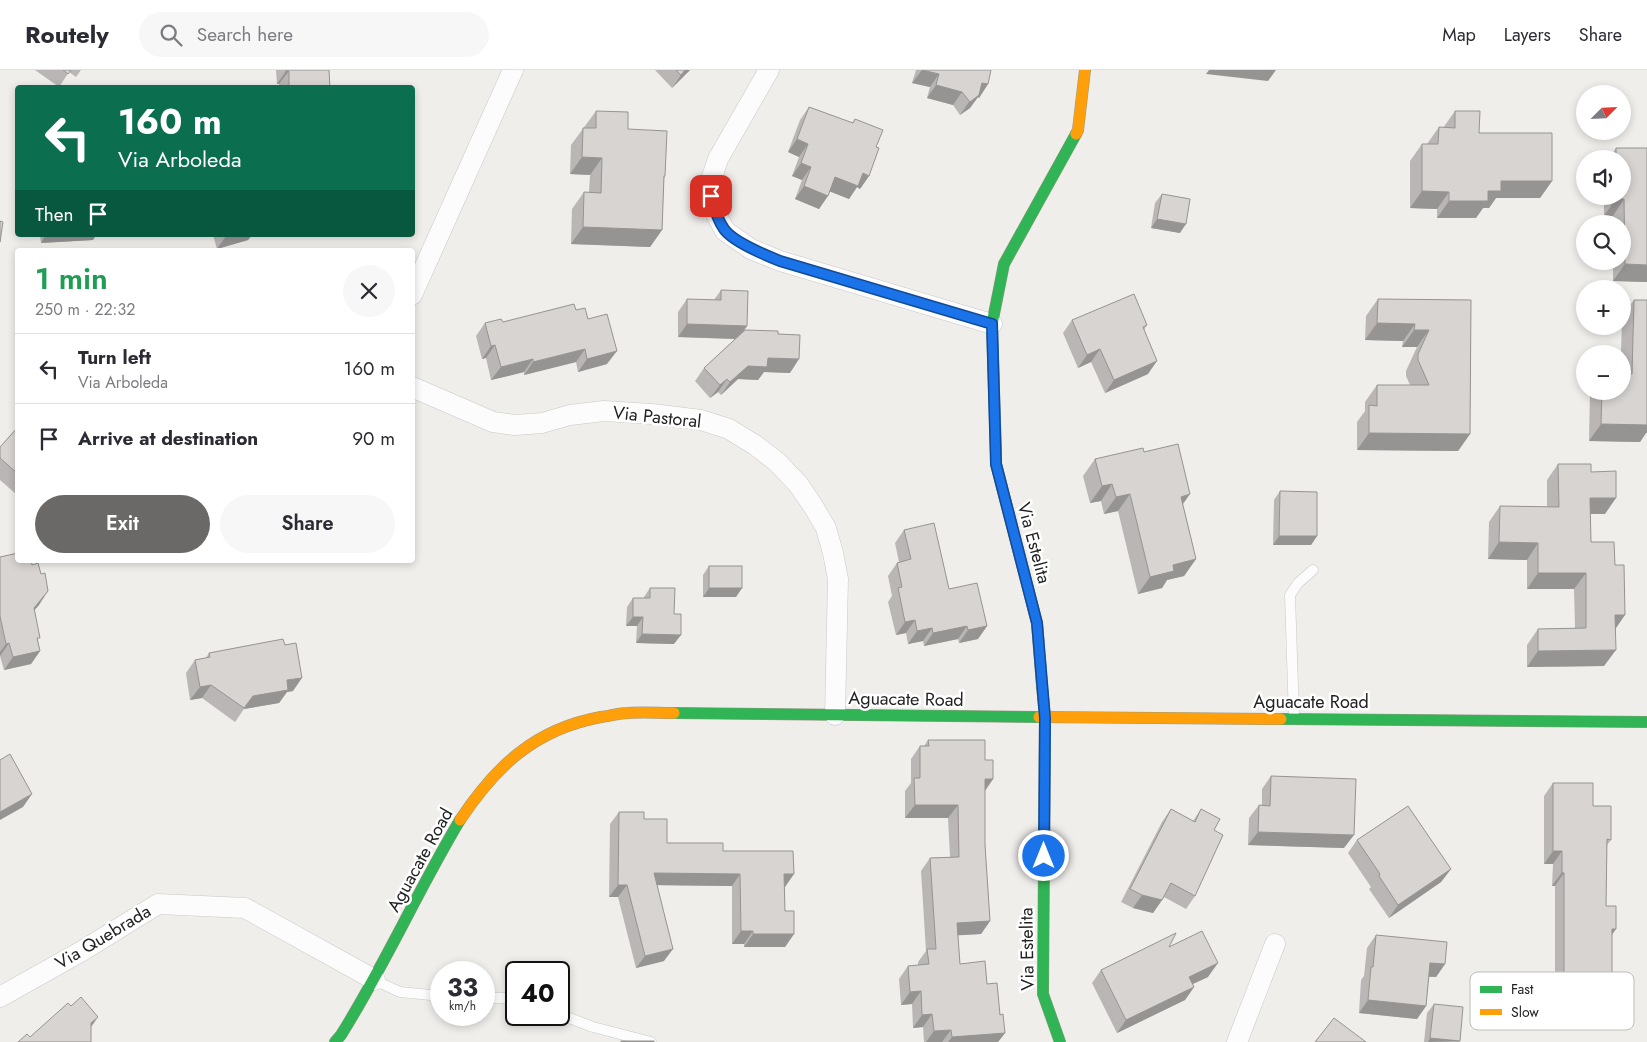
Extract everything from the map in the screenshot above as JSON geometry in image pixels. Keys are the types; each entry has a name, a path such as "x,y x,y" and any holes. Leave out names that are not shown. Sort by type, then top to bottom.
{"street":[{"path":"415,288 512,70"},
{"path":"769,70 718,159 712,177 711,196 716,214 725,231 751,248 780,261 992,324"},
{"name":"Via Estelita","path":"1060,1042 1043,994 1045,718 1037,623 996,464 992,324 1004,264 1078,130 1085,70"},
{"name":"Via Pastoral","path":"415,388 492,422 515,425 542,423 570,415 604,411 652,414 701,420 729,429 755,444 777,462 798,484 826,528 838,579 835,716"},
{"name":"Aguacate Road","path":"335,1042 375,980 449,838 498,770 523,750 553,731 582,721 626,713 1647,722"},
{"name":"Via Quebrada","path":"0,997 82,951 158,904 245,908 375,980"},
{"path":"1237,1042 1275,944"}],"lane":[{"path":"1294,720 1290,595 1298,583 1313,570"},
{"path":"375,980 400,992 430,995"},
{"path":"570,1018 593,1027 651,1042"}],"building":[{"path":"63,70 71,70 68,74"},
{"path":"329,70 330,85 289,85 289,71 286,71"},
{"path":"676,70 685,70 681,75"},
{"path":"922,70 991,70 988,84 982,83 979,95 970,102 962,92 936,85 939,74"},
{"path":"809,107 853,123 855,119 883,130 876,147 879,148 869,176 863,173 858,186 835,177 828,196 804,186 811,167 801,163 808,144 797,139"},
{"path":"596,111 628,112 628,129 667,131 662,230 583,227 584,192 601,193 602,158 582,157 583,128 596,128"},
{"path":"1455,111 1480,111 1479,133 1552,133 1552,181 1501,181 1501,191 1488,191 1488,201 1449,201 1449,192 1422,191 1422,144 1438,144 1439,127 1455,128"},
{"path":"1616,148 1647,148 1647,265 1631,264 1631,215 1624,215 1624,205 1631,205 1631,150 1616,150"},
{"path":"1162,194 1190,199 1186,224 1157,219"},
{"path":"0,221 3,222 0,242"},
{"path":"721,290 748,291 747,326 687,324 687,299 721,300"},
{"path":"1134,294 1147,325 1143,327 1157,361 1114,380 1100,349 1087,355 1072,320"},
{"path":"1378,299 1471,300 1470,434 1369,433 1369,405 1377,406 1377,385 1429,385 1418,360 1418,354 1429,330 1414,330 1415,324 1377,323"},
{"path":"1634,300 1647,300 1647,425 1601,424 1602,400 1631,400"},
{"path":"574,304 576,310 585,308 588,319 607,314 617,351 587,359 585,349 533,362 533,359 501,367 495,345 491,346 485,323 501,319 503,322"},
{"path":"745,330 778,331 778,334 800,335 799,359 768,358 767,367 748,366 730,382 727,379 720,385 704,368"},
{"path":"15,430 15,471 0,458 0,447"},
{"path":"1178,444 1190,494 1181,497 1196,559 1173,565 1174,571 1150,577 1130,494 1116,497 1112,484 1102,486 1095,459 1143,448 1144,452"},
{"path":"1558,464 1591,464 1591,472 1616,471 1616,498 1590,498 1591,542 1614,542 1615,565 1624,565 1625,615 1615,615 1616,650 1538,651 1538,629 1586,628 1586,573 1538,573 1538,543 1499,542 1500,506 1559,507"},
{"path":"1280,491 1317,492 1317,536 1279,536"},
{"path":"934,523 949,589 977,583 987,626 968,630 967,626 933,633 932,628 917,631 915,620 905,622 898,588 902,587 897,563 911,559 904,530"},
{"path":"15,554 15,563 32,563 32,565 38,563 41,574 45,573 48,591 34,608 40,638 37,638 40,651 13,657 9,643 6,644 0,616 0,557"},
{"path":"709,566 742,566 742,588 709,588"},
{"path":"650,588 675,588 674,614 681,614 681,635 642,634 643,617 633,617 633,598 650,598"},
{"path":"283,639 285,645 296,643 302,678 287,680 288,690 253,696 244,708 211,685 200,687 195,660 210,657 209,653"},
{"path":"928,740 985,740 985,760 993,760 993,779 985,779 985,845 990,921 957,923 960,964 985,961 987,984 997,983 1000,1015 1003,1014 1005,1033 952,1037 951,1030 934,1031 932,1014 922,1015 921,991 910,992 908,966 929,964 927,949 936,949 930,858 959,857 958,805 915,805 914,778 920,778 920,746 929,746"},
{"path":"10,754 32,794 0,812 0,760"},
{"path":"1271,776 1356,779 1354,835 1258,832 1259,805 1270,806"},
{"path":"1553,783 1593,783 1593,806 1611,806 1611,840 1607,839 1606,906 1616,906 1616,929 1612,929 1612,972 1564,972 1564,873 1562,872 1562,851 1553,851"},
{"path":"1408,806 1451,869 1398,905 1357,840"},
{"path":"1171,809 1195,822 1201,809 1220,819 1214,830 1223,835 1195,896 1171,883 1162,900 1142,895 1130,889"},
{"path":"619,812 644,812 644,819 667,819 667,843 723,843 723,851 793,851 794,874 784,874 785,911 794,911 794,934 753,934 753,931 741,931 740,874 654,873 673,949 645,956 627,885 618,885"},
{"path":"1202,931 1218,963 1189,977 1194,987 1126,1020 1101,970 1176,933 1169,947"},
{"path":"1376,935 1447,942 1445,964 1430,963 1426,1006 1368,1000"},
{"path":"81,997 98,1017 91,1023 91,1042 18,1042 27,1034 30,1037 68,1003 71,1006"},
{"path":"1434,1004 1463,1007 1460,1041 1430,1038"},
{"path":"1334,1018 1366,1042 1315,1042"},
{"path":"654,1041 654,1042 621,1042"}],"traffic: fast":[{"path":"996,455 992,324 1004,264 1076,134"},
{"path":"1042,686 1045,718 1043,994 1060,1042"},
{"path":"674,713 1039,717"},
{"path":"1281,719 1647,722"},
{"path":"335,1042 357,1009 460,820"}],"traffic: slow":[{"path":"1076,134 1085,70"},
{"path":"996,455 996,464 1037,623 1042,686"},
{"path":"460,820 488,783 503,767 519,753 556,731 577,723 621,713 674,713"},
{"path":"1039,717 1281,719"}],"route":[{"path":"711,196 716,214 725,231 751,248 780,261 992,324 996,464 1037,623 1045,718 1044,856"}]}
